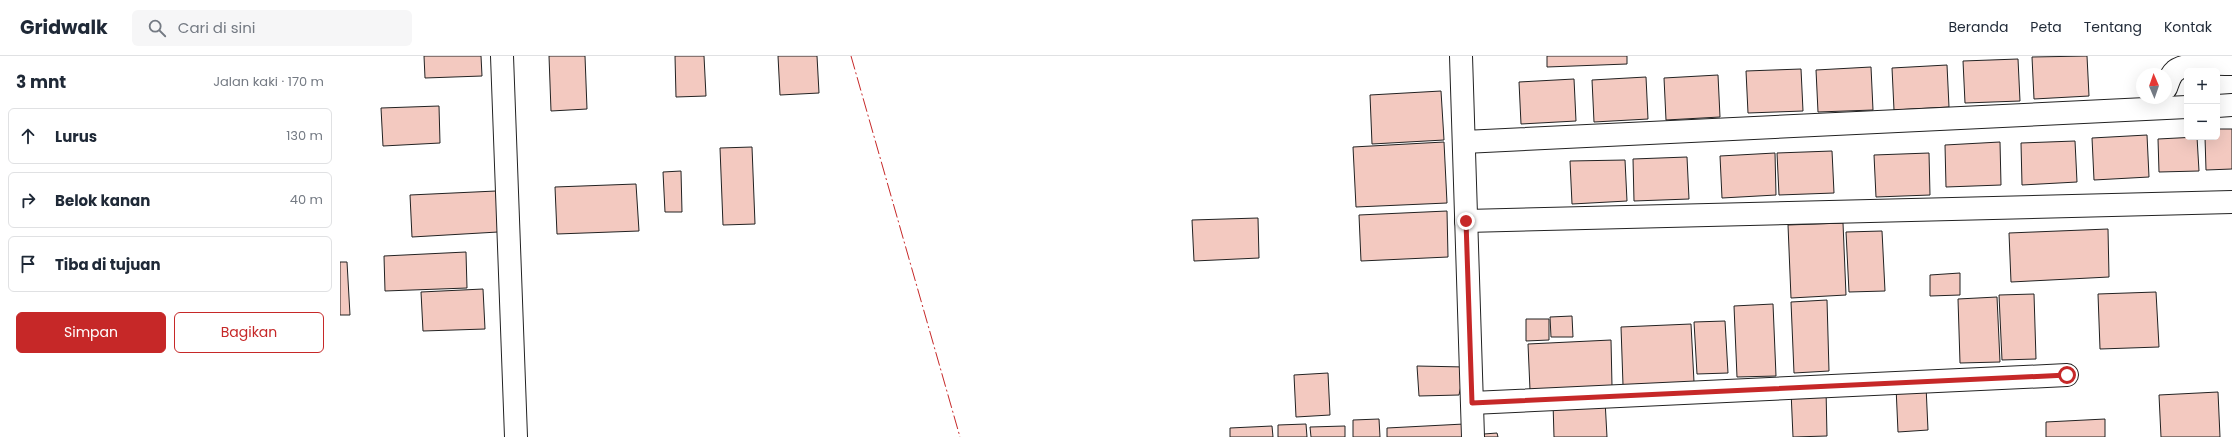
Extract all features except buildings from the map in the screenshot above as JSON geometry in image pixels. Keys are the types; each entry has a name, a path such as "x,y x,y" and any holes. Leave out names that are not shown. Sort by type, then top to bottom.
{"street":[{"path":"502,56 516,437"},
{"path":"1461,56 1473,437"},
{"path":"2172,75 2179,68 2187,66 2232,64"},
{"path":"1464,142 2142,104"},
{"path":"2167,104 2184,107"},
{"path":"2220,106 2232,105"},
{"path":"1466,221 2232,202"},
{"path":"1472,403 2067,375"}],"power":[{"path":"851,56 960,437"}],"route":[{"path":"1466,221 1472,403 2067,375"}]}
